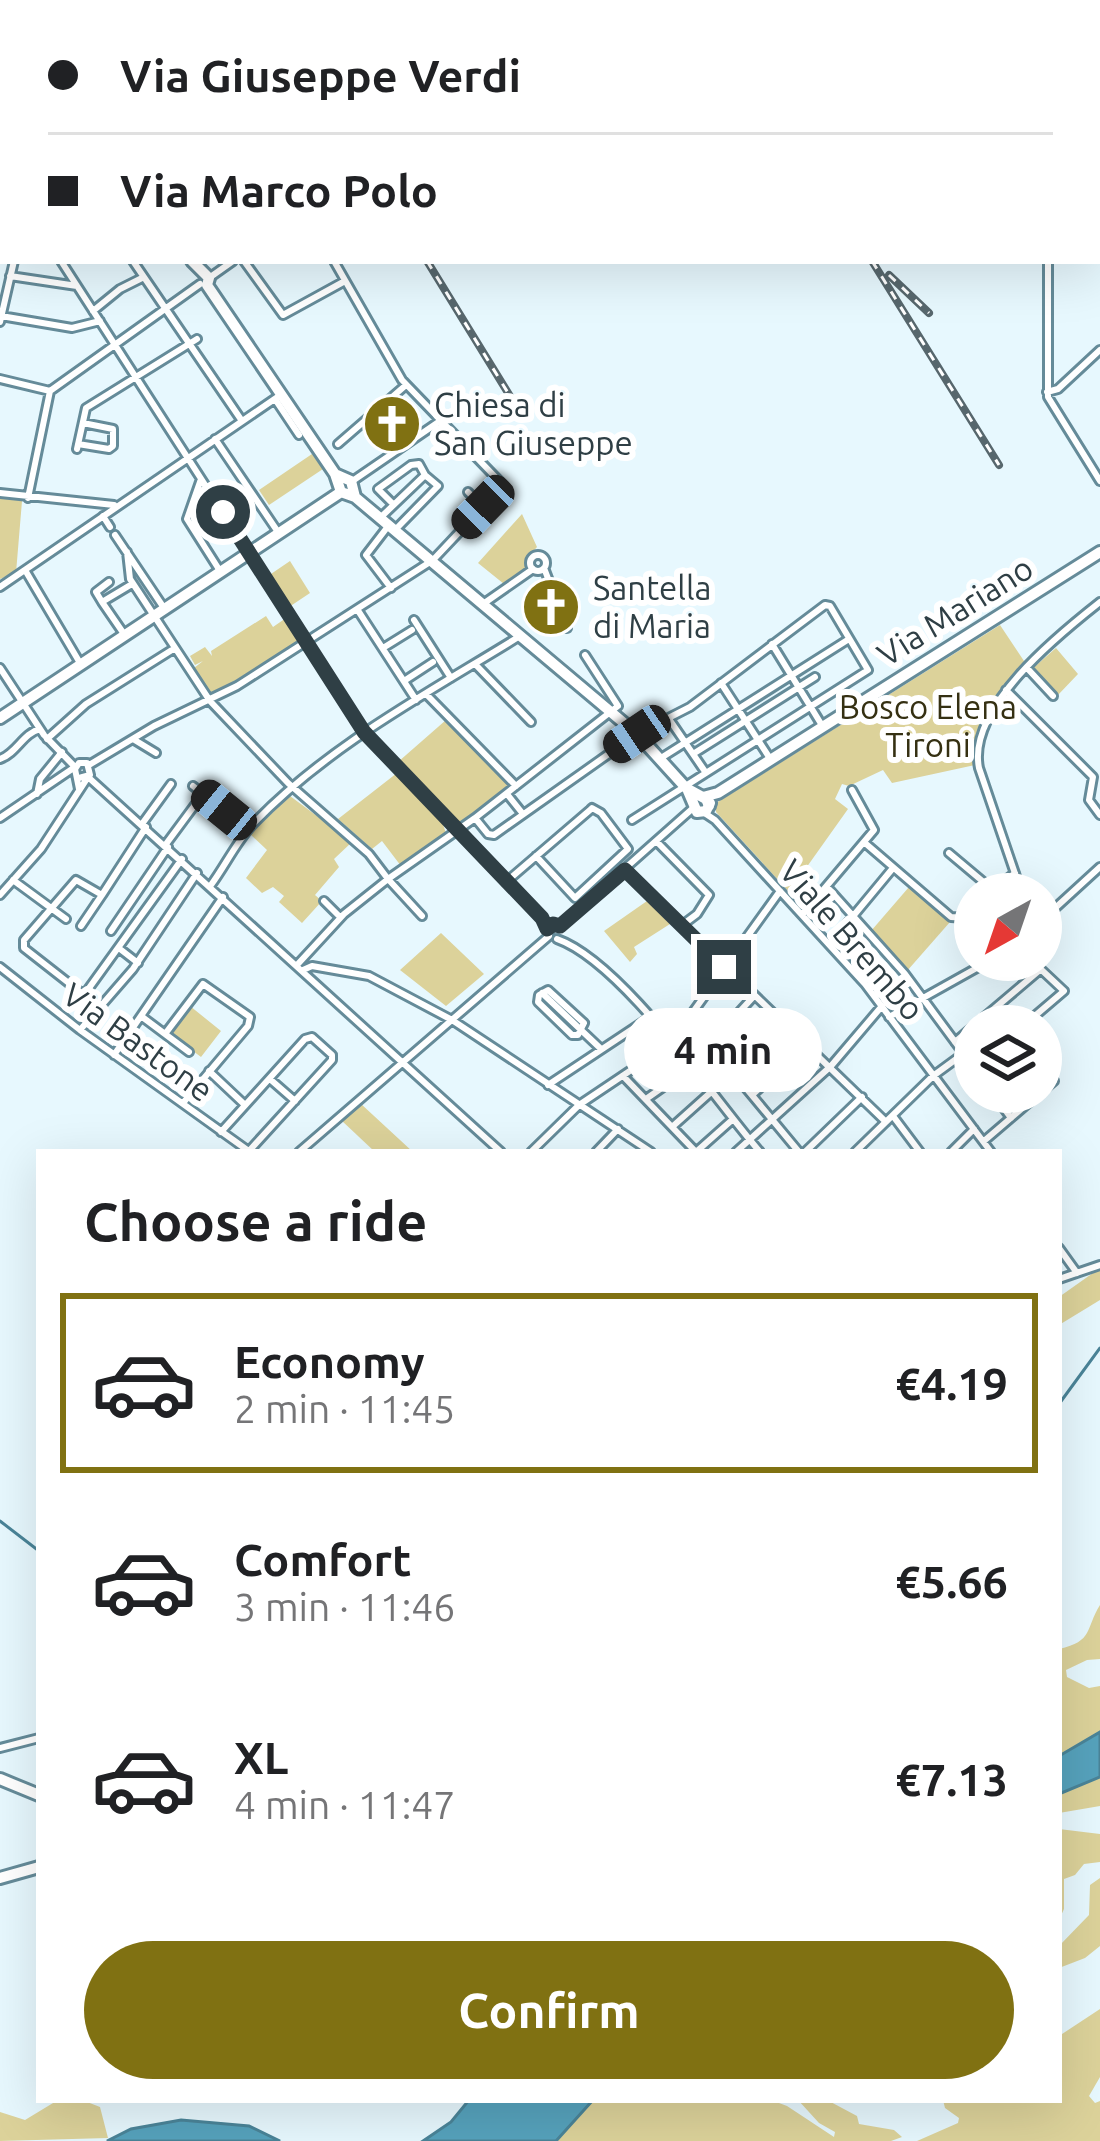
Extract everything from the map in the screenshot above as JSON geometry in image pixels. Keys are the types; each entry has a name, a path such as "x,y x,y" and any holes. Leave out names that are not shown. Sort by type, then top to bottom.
{"street":[{"path":"13,264 1,319 72,328 100,321"},
{"path":"63,264 364,732 555,931 615,977 757,1149"},
{"path":"135,264 193,341 242,421"},
{"path":"192,264 278,397 345,488 637,734 686,787 698,807 302,1149"},
{"path":"28,498 50,391 228,264"},
{"path":"246,264 279,312 289,313 345,281"},
{"path":"336,264 406,385 503,484 503,502 495,508 483,507 468,492"},
{"path":"1048,264 1047,392 1100,482"},
{"path":"10,276 77,286"},
{"path":"93,311 143,277"},
{"path":"82,423 113,429 109,449 77,446 82,423 86,407 193,341"},
{"path":"1047,392 1058,389 1100,350"},
{"path":"0,379 50,391"},
{"path":"338,443 406,385"},
{"path":"0,587 278,397"},
{"path":"278,397 298,435"},
{"path":"0,718 440,421"},
{"path":"215,439 278,532"},
{"path":"345,488 378,488 413,464 438,486 388,524 366,556 391,588"},
{"path":"388,524 393,504 425,475"},
{"path":"201,479 188,522 220,571"},
{"path":"378,488 393,504"},
{"path":"0,493 118,506"},
{"path":"84,504 96,508 127,552 175,648 210,700 293,788 369,854 422,916"},
{"path":"0,818 59,780 83,772 306,643 432,561 483,507"},
{"path":"127,552 133,584 158,612"},
{"name":"Via Mariano","path":"698,807 1100,552"},
{"path":"533,568 531,559 537,554 545,558 544,568 567,628"},
{"path":"483,604 533,568 544,568"},
{"path":"25,570 80,663"},
{"path":"109,582 96,592 124,634"},
{"path":"101,602 133,584"},
{"path":"1015,873 977,759 986,726 1006,690 1026,668 1100,602"},
{"path":"475,818 491,836 637,734 722,683 828,604 868,670 632,820"},
{"path":"357,609 416,700"},
{"path":"414,620 452,679"},
{"path":"383,649 412,630"},
{"path":"211,885 248,829 293,788 364,732 520,636"},
{"path":"661,758 849,639"},
{"path":"772,644 824,727"},
{"path":"47,739 86,704 175,648"},
{"path":"300,967 340,917 612,714 617,701 585,655"},
{"path":"404,680 433,662"},
{"path":"475,664 530,722"},
{"path":"0,668 47,739 498,1149"},
{"path":"1026,668 1053,696"},
{"path":"694,754 815,677"},
{"path":"722,683 771,760"},
{"path":"1006,690 1096,775 1089,800 1100,815"},
{"path":"426,694 516,787"},
{"path":"669,718 706,773"},
{"path":"0,759 31,731 40,729"},
{"path":"133,739 156,753"},
{"path":"37,794 40,778 62,752"},
{"path":"0,895 41,849 76,796 83,772"},
{"path":"81,926 171,784"},
{"path":"193,786 248,829"},
{"path":"802,915 874,827 852,790"},
{"path":"111,931 203,794"},
{"path":"507,794 523,814"},
{"name":"Viale Brembo","path":"698,807 715,820 882,1006 989,1149"},
{"path":"506,882 536,856 594,808 628,848 573,898 536,856"},
{"path":"657,842 709,896 681,926"},
{"path":"864,842 954,917"},
{"path":"949,853 973,873"},
{"path":"101,895 77,880 23,946 80,995 120,949 182,859"},
{"path":"1062,902 1100,867"},
{"path":"829,944 893,868"},
{"path":"625,870 917,1149"},
{"path":"80,1030 138,963 196,873"},
{"path":"14,880 67,919"},
{"path":"827,887 954,1041"},
{"path":"534,1149 579,1105 670,1044 780,891"},
{"path":"114,1055 224,897"},
{"path":"324,901 340,917"},
{"path":"120,949 138,963"},
{"path":"300,967 364,973 452,1020 646,1149"},
{"name":"Via Bastone","path":"0,968 245,1149"},
{"path":"890,1017 954,980"},
{"path":"999,1005 1028,981"},
{"path":"1048,1005 1064,992 1053,981"},
{"path":"165,1034 203,984 248,1015 248,1024 182,1104"},
{"path":"541,992 601,1048"},
{"path":"710,1044 754,996"},
{"path":"740,1149 831,1066 882,1006"},
{"path":"141,1016 190,1052"},
{"path":"687,1017 799,1149"},
{"path":"548,1085 649,1018"},
{"path":"731,1070 782,1022"},
{"path":"220,1132 305,1038 313,1038 332,1059 252,1149"},
{"path":"752,1095 808,1045"},
{"path":"858,1149 954,1061"},
{"path":"646,1100 690,1068"},
{"path":"209,1071 245,1105"},
{"path":"623,1076 693,1149"},
{"path":"269,1079 296,1101"},
{"path":"672,1126 710,1093"},
{"path":"805,1149 862,1097"},
{"path":"1007,1113 1011,1118"},
{"path":"983,1142 1017,1113"},
{"path":"699,1149 733,1120"},
{"path":"599,1149 618,1130"},
{"path":"954,1149 974,1130"},
{"path":"1062,1252 1077,1273"},
{"path":"1062,1279 1100,1265"},
{"path":"0,1748 36,1739"},
{"path":"0,1778 36,1794"},
{"path":"0,1878 36,1868"}],"green space":[{"path":"312,454 323,469 269,505 259,490"},
{"path":"0,496 22,501 16,573 0,579"},
{"path":"522,514 537,547 527,567 504,584 478,563"},
{"path":"290,561 310,593 289,607 268,576"},
{"path":"266,616 273,627 286,618 301,641 211,695 194,668 203,661 195,665 190,656 205,647 212,656 211,651"},
{"name":"Bosco Elena Tironi","path":"1000,625 1026,664 992,710 975,765 892,783 883,770 849,786 842,784 835,799 848,809 789,892 716,812 716,803"},
{"path":"1056,648 1078,674 1058,695 1032,669"},
{"path":"446,720 510,786 457,825 398,762"},
{"path":"397,773 441,819 446,833 401,866 382,841 372,849 338,819"},
{"path":"290,796 352,842 334,859 339,867 315,895 322,901 302,923 279,902 284,896 273,887 262,893 246,878 267,850 250,834"},
{"path":"909,887 950,922 907,971 871,931"},
{"path":"647,901 670,924 634,947 637,954 630,962 604,931"},
{"path":"441,933 484,974 446,1006 400,970"},
{"path":"190,1006 221,1031 201,1057 169,1033"},
{"path":"360,1103 410,1149 372,1149 341,1120"},
{"path":"1100,1268 1100,1300 1062,1323 1062,1295"},
{"path":"1100,1605 1100,1659 1066,1670 1067,1677 1089,1688 1100,1686 1100,1732 1062,1754 1062,1648 1087,1633"},
{"path":"1100,1777 1100,1806 1062,1812 1062,1793"},
{"path":"1062,1829 1100,1834 1100,1862 1084,1864 1064,1879 1062,1913"},
{"path":"1100,1878 1100,1946 1062,1967 1062,1943 1089,1915 1090,1885"},
{"path":"1100,2009 1100,2077 1089,2096 1095,2103 1100,2101 1100,2141 917,2141 958,2123 959,2118 944,2103 1062,2103 1062,2034"},
{"path":"53,2103 90,2103 100,2107 108,2138 0,2141 0,2112 25,2120"},
{"path":"590,2103 779,2103 834,2137 835,2132 801,2103 833,2103 857,2116 859,2124 894,2130 902,2137 891,2141 556,2141"}],"water":[{"path":"1100,1732 1100,1777 1062,1793 1062,1754"},
{"path":"467,2103 590,2103 556,2141 423,2141 451,2122"},
{"path":"181,2120 249,2126 280,2141 107,2141 131,2129"}],"waterway":[{"path":"1062,1400 1100,1348"},
{"path":"0,1521 36,1549"}],"railway":[{"path":"429,264 513,401"},
{"path":"874,264 999,465"},
{"path":"889,275 929,313"}],"place":[{"name":"Chiesa di San Giuseppe","path":"392,424"},
{"name":"Santella di Maria","path":"551,607"}],"route":[{"path":"223,512 364,732 542,918 547,929 560,926 625,870 724,967"}]}
